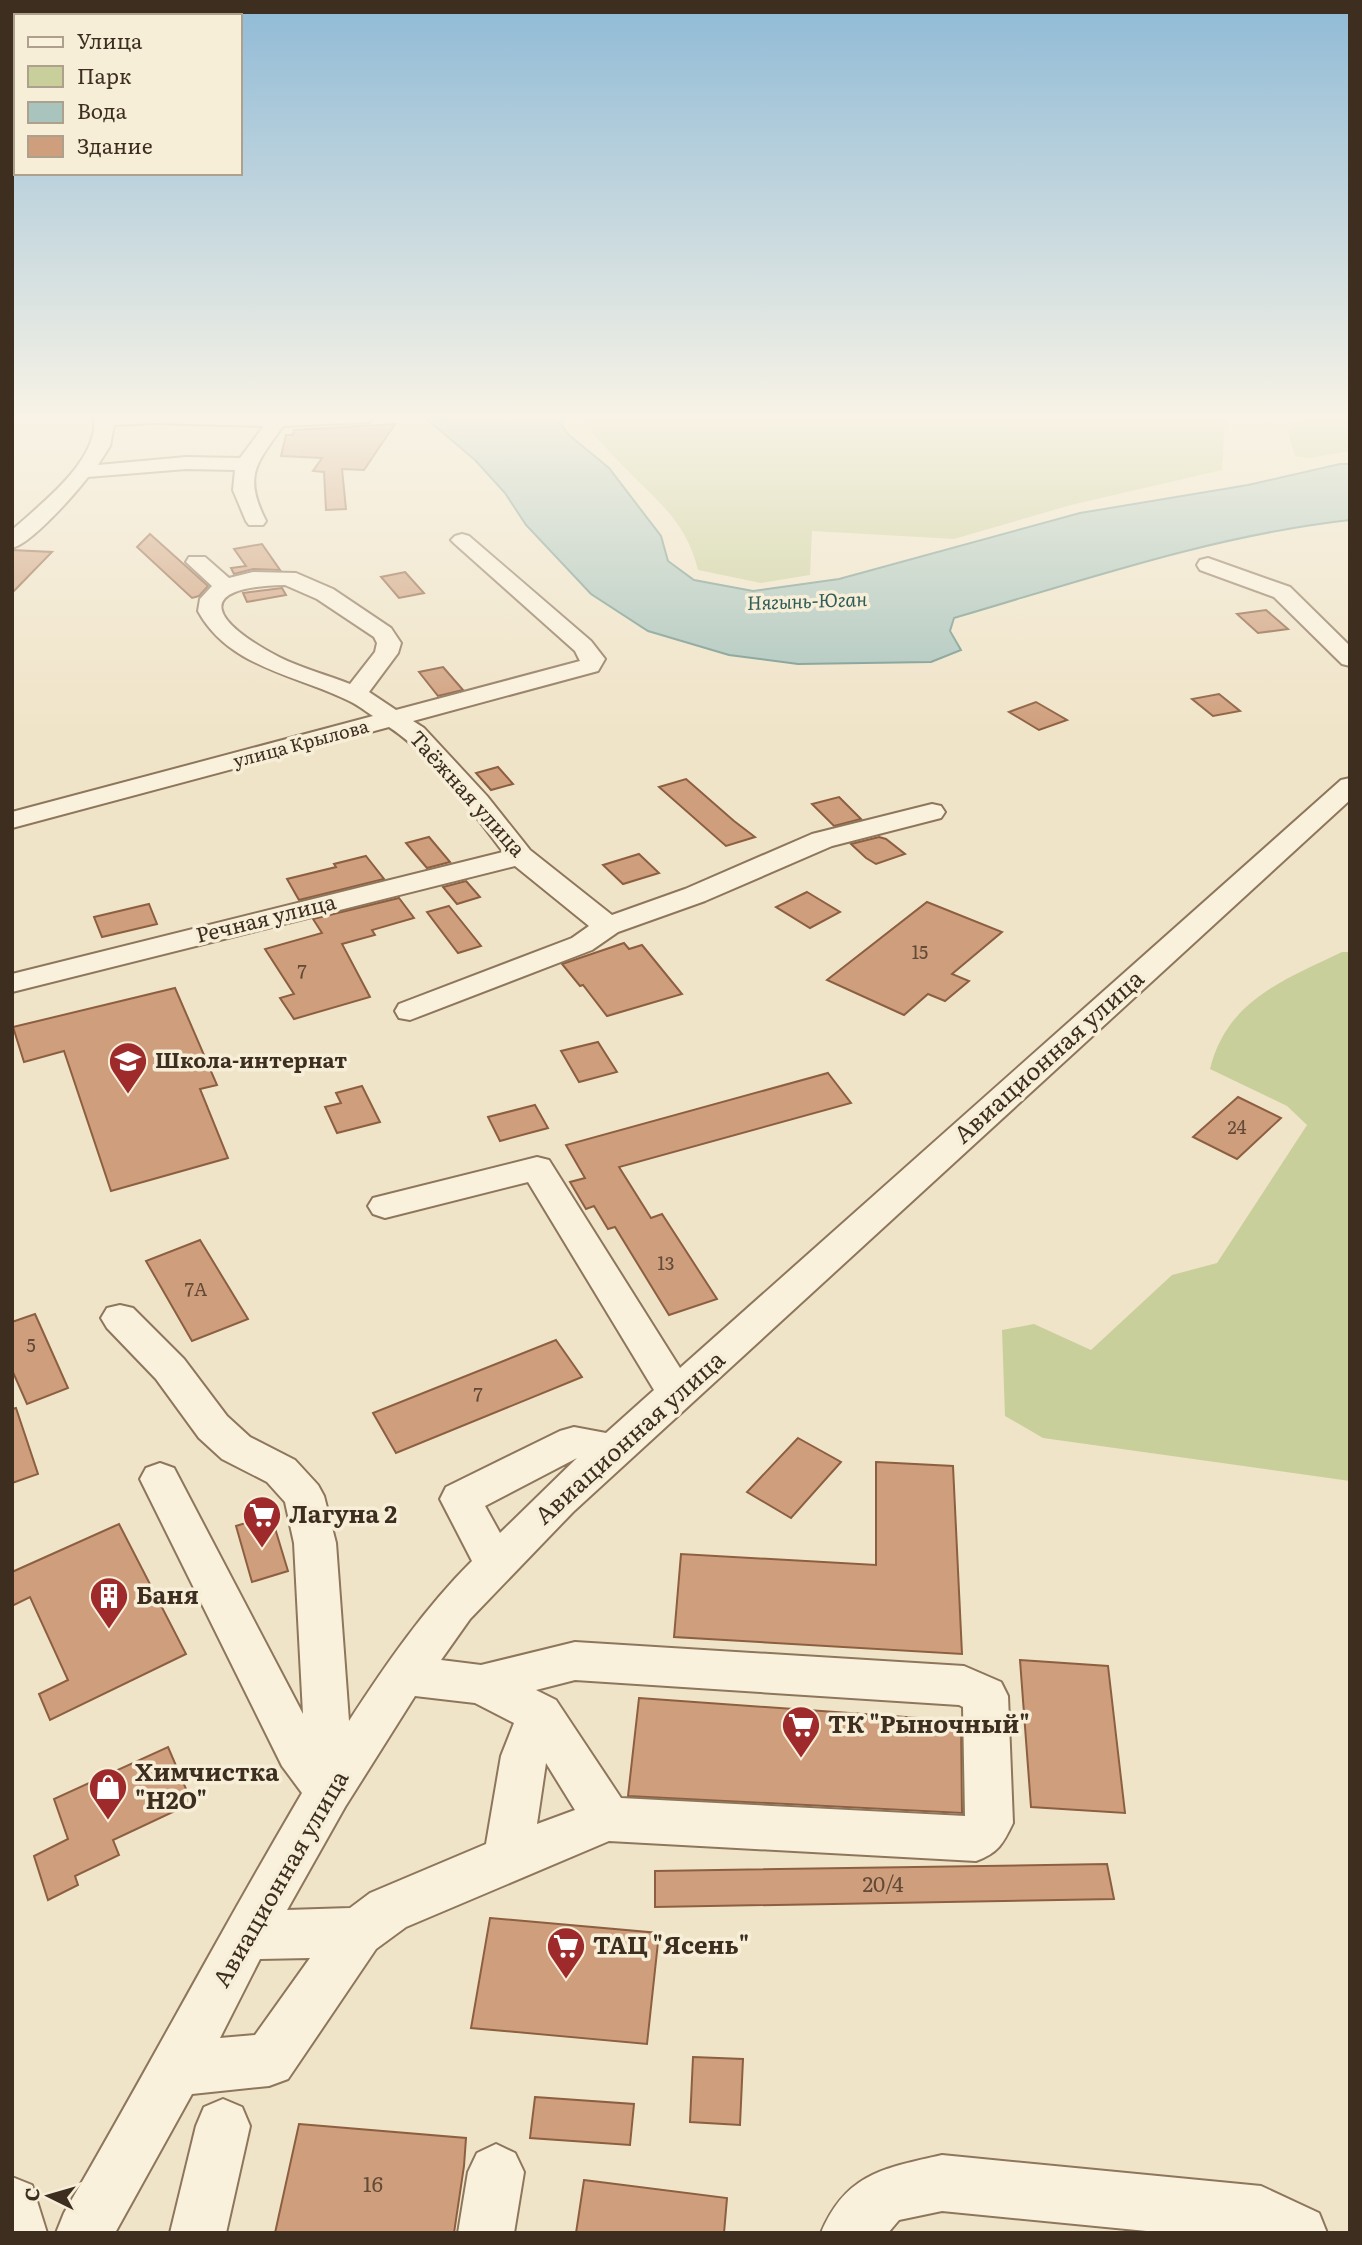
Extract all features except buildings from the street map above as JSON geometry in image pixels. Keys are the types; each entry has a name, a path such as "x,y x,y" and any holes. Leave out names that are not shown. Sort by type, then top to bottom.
{"street":[{"path":"12,542 34,520"},
{"name":"улица Крылова","path":"12,820 590,666 593,659 583,646 462,540"},
{"path":"197,562 225,586 253,579 288,578 325,594 383,633 389,643 386,653 355,694"},
{"path":"1208,565 1282,592 1350,659"},
{"name":"Таёжная улица","path":"225,586 211,599 209,611 217,625 272,663 355,694 415,733 469,792 520,856 608,926"},
{"name":"Авиационная улица","path":"100,2229 177,2069 246,1935 328,1792 404,1675 455,1606 494,1563 614,1450 1350,786"},
{"path":"411,1012 582,944 608,926 695,895 822,840 932,812"},
{"name":"Речная улица","path":"12,983 520,856"},
{"path":"385,1206 537,1168 676,1394"},
{"path":"120,1318 170,1369 213,1427 236,1448 281,1471 304,1496 315,1543 328,1792"},
{"path":"494,1563 461,1499 574,1442 614,1450"},
{"path":"160,1479 298,1751 328,1792"},
{"path":"177,2069 269,2060 358,1932 388,1910 508,1858 608,1819 976,1839 989,1823 985,1696 964,1686 575,1661 481,1684"},
{"path":"404,1675 481,1684 540,1714 608,1819"},
{"path":"508,1858 524,1756 540,1714"},
{"path":"246,1935 358,1932"},
{"path":"198,2233 223,2126"},
{"path":"486,2233 496,2172"},
{"path":"849,2233 884,2196 942,2183 1261,2214 1299,2233"},
{"path":"12,2204 19,2233"}],"green space":[{"path":"674,520 1020,520 954,539 812,531 810,575 761,583 698,570 693,553"},
{"path":"1342,952 1350,952 1350,1481 1043,1438 1005,1416 1002,1330 1034,1324 1091,1350 1172,1275 1217,1263 1307,1125 1287,1106 1210,1069 1218,1045 1244,1009 1261,995 1299,972"}],"water":[{"name":"Нягынь-Юган","path":"523,520 649,520 661,536 668,561 694,580 753,591 839,579 1055,520 1350,520 1249,536 1150,560 954,618 950,631 961,650 931,662 798,664 729,655 648,631 591,594"}],"place":[{"name":"Школа-интернат","path":"128,1095"},
{"name":"Лагуна 2","path":"262,1549"},
{"name":"Баня","path":"109,1630"},
{"name":"ТК \"Рыночный\"","path":"801,1759"},
{"name":"Химчистка \"H2O\"","path":"108,1821"},
{"name":"ТАЦ \"Ясень\"","path":"566,1980"}]}
